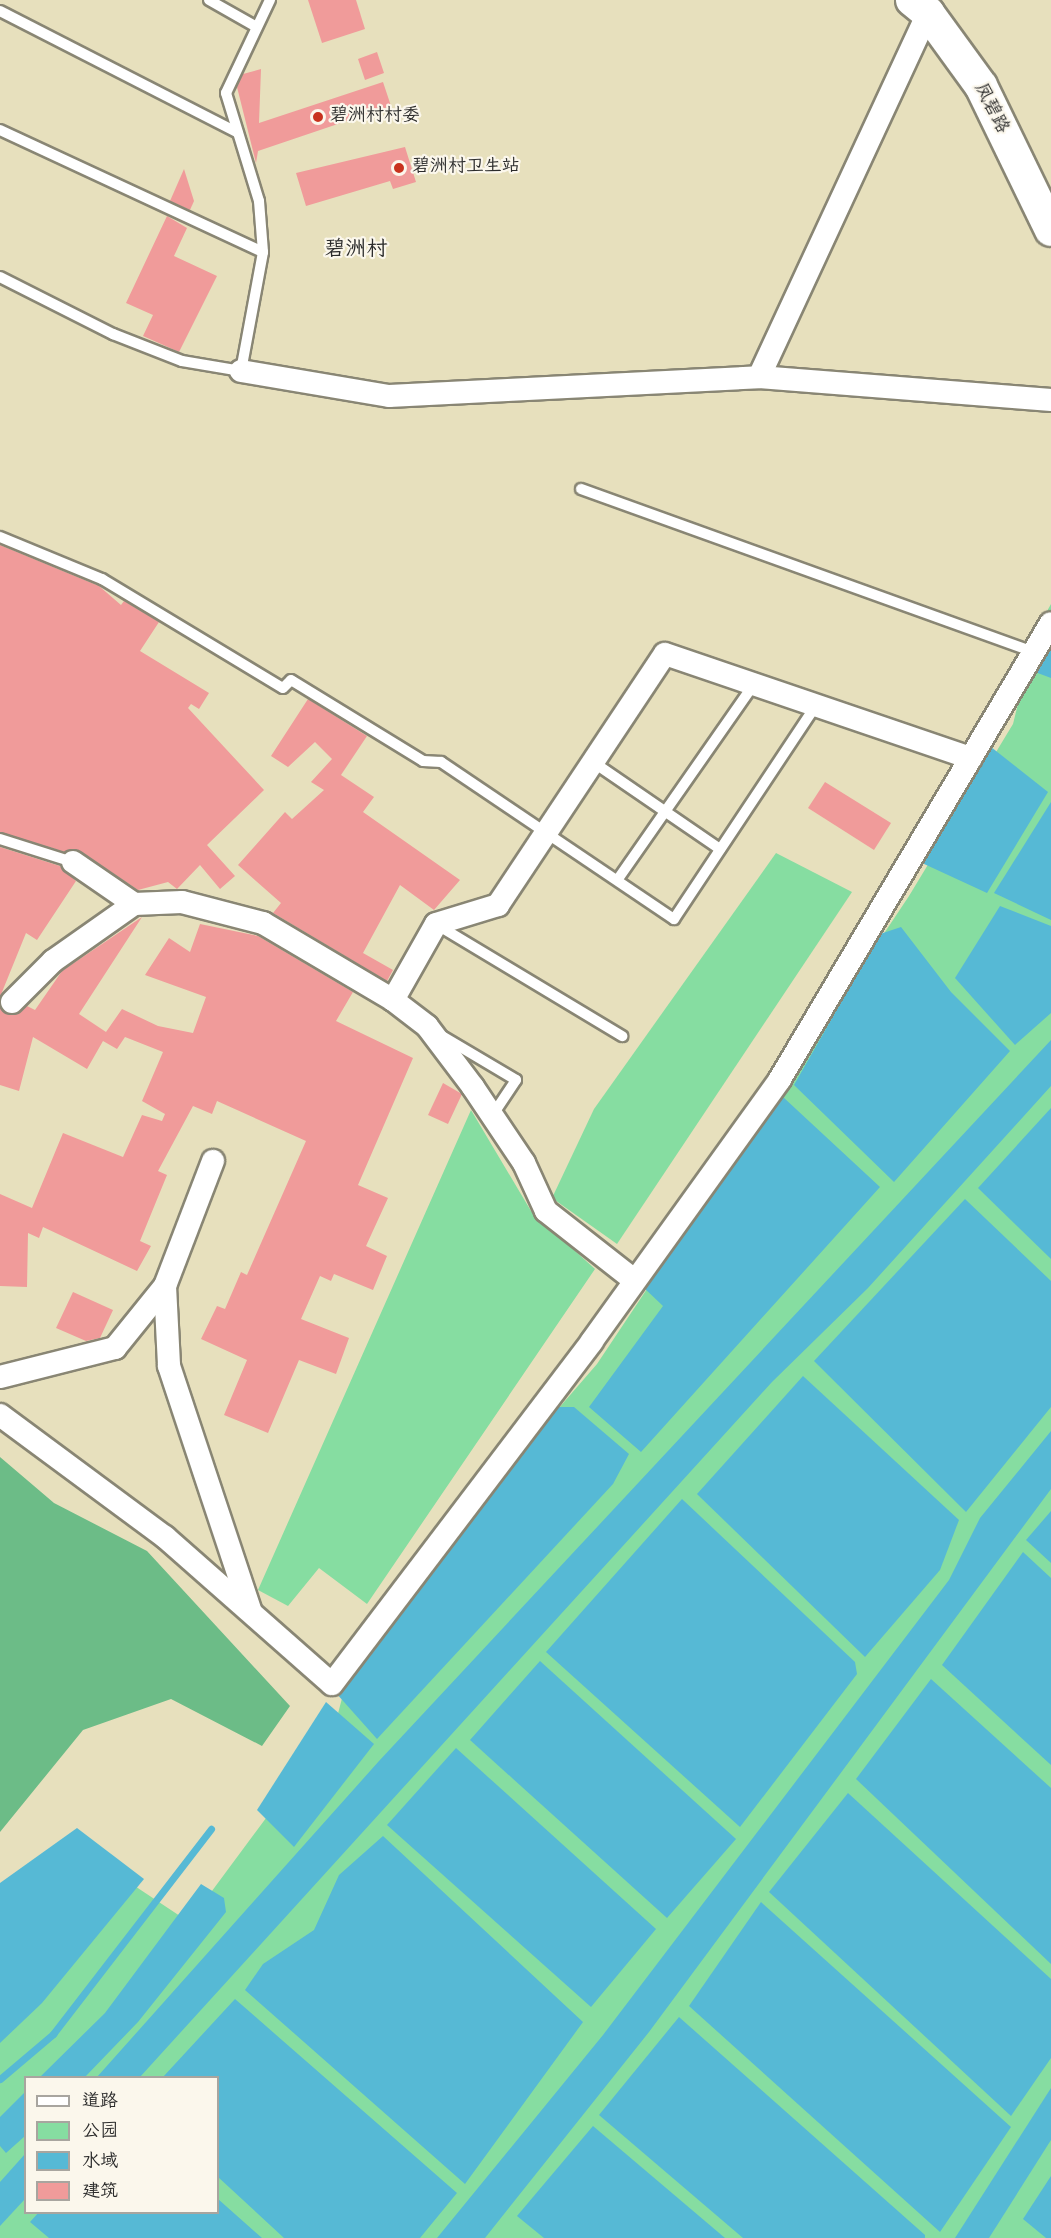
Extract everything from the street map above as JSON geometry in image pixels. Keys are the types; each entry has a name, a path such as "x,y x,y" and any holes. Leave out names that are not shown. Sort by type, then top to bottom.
{"main road":[{"name":"凤碧路","path":"918,4 981,86 1051,230"}],"street":[{"path":"759,377 918,4"},
{"path":"241,371 389,396 759,377 1051,400"},
{"path":"0,1415 76,1467 251,1612 332,1684 634,1280 780,1079 1051,623"},
{"path":"393,1000 436,924 498,905 665,654 971,758"},
{"path":"73,862 134,904"},
{"path":"12,1002 53,961 134,904 182,902 263,924 393,1000 427,1026 492,1116 546,1211 634,1280"},
{"path":"0,1377 115,1348 165,1286 213,1161"},
{"path":"165,1286 169,1366 251,1612"}],"lane":[{"path":"209,0 255,26"},
{"path":"0,277 123,338 182,361 241,371 263,252 259,201 226,93 255,26 270,0"},
{"path":"0,10 238,133"},
{"path":"0,130 263,252"},
{"path":"581,489 1034,652"},
{"path":"0,537 102,579 283,688 291,680 423,761 441,762 674,918 816,705"},
{"path":"618,879 754,684"},
{"path":"593,762 720,849"},
{"path":"0,839 73,862"},
{"path":"436,924 622,1036"},
{"path":"427,1026 516,1080 492,1116"}],"green space":[{"path":"1051,604 1051,2238 0,2238 0,1900 76,1847 189,1922 335,1725 357,1641 597,1364 909,896 1013,724 1036,631"},
{"path":"776,853 852,892 617,1244 552,1198 594,1109"},
{"path":"471,1110 531,1211 595,1269 367,1604 319,1568 288,1606 258,1590"},
{"path":"0,1457 54,1503 147,1551 290,1706 262,1746 171,1699 83,1730 0,1832"}],"water":[{"path":"1051,642 1051,678 1035,672"},
{"path":"991,747 1048,792 987,893 922,863 985,748"},
{"path":"1051,802 1051,920 994,893"},
{"path":"1000,906 1051,926 1051,1013 1015,1045 955,978"},
{"path":"901,927 951,992 1010,1051 894,1182 794,1085 880,934"},
{"path":"1051,1040 1051,1086 868,1288 772,1382 141,2076 98,2076 379,1761"},
{"path":"783,1097 880,1187 641,1452 589,1407 663,1306 642,1286"},
{"path":"1051,1108 1051,1259 978,1188"},
{"path":"965,1199 1051,1281 1051,1407 966,1512 814,1361"},
{"path":"803,1376 959,1520 940,1570 865,1657 697,1494"},
{"path":"554,1407 574,1407 629,1454 613,1484 377,1739 336,1693"},
{"path":"1051,1431 1051,1489 649,2032 485,2238 437,2238 603,2035 949,1580 980,1518"},
{"path":"682,1499 855,1662 857,1674 740,1827 546,1652"},
{"path":"1051,1511 1051,1563 1026,1540"},
{"path":"1023,1552 1051,1578 1051,1765 942,1665"},
{"path":"540,1661 736,1839 667,1918 470,1740"},
{"path":"931,1679 1051,1788 1051,1964 856,1779"},
{"path":"326,1702 374,1744 294,1847 257,1810"},
{"path":"456,1748 656,1929 591,2007 387,1825"},
{"path":"848,1793 1051,1979 1051,2058 1011,2116 769,1892"},
{"path":"77,1828 144,1879 42,2003 0,2043 0,1883"},
{"path":"383,1836 583,2022 465,2184 245,1990 263,1964 314,1930 339,1875"},
{"path":"201,1884 224,1898 226,1912 138,2022 86,2076 41,2076 105,2013"},
{"path":"761,1902 1011,2127 940,2232 689,2006"},
{"path":"235,1999 457,2193 420,2238 284,2238 219,2178 219,2076 164,2076"},
{"path":"679,2017 925,2235 925,2238 743,2238 599,2115"},
{"path":"1051,2088 1051,2140 989,2238 955,2238"},
{"path":"24,2093 24,2137 6,2153 0,2146 0,2117"},
{"path":"593,2126 725,2238 544,2238 517,2216"},
{"path":"24,2155 24,2200 0,2226 0,2182"},
{"path":"1051,2176 1051,2238 1046,2238 1023,2219"},
{"path":"219,2200 262,2238 49,2238 30,2222 37,2214 219,2214"}],"building":[{"path":"308,0 356,0 365,29 322,43"},
{"path":"377,52 384,73 365,80 358,59"},
{"name":"碧洲村村委","path":"261,69 259,123 383,82 391,106 258,151 256,163 237,87 243,74"},
{"path":"405,147 416,182 393,189 390,181 306,206 296,173"},
{"path":"184,169 194,201 190,210 170,201"},
{"path":"167,216 187,228 174,256 217,276 179,352 143,336 153,315 126,303"},
{"path":"0,545 99,586 121,605 124,601 159,622 140,651 209,693 199,709 191,704 188,708 264,790 207,845 235,876 220,889 200,865 177,889 168,882 138,890 80,851 65,852 0,832"},
{"path":"308,699 367,736 341,775 374,797 363,812 460,880 434,910 400,885 363,953 393,970 387,981 273,913 281,903 238,865 285,812 292,819 324,790 311,782 332,759 315,742 288,767 271,756"},
{"path":"825,782 891,823 874,850 808,808"},
{"path":"0,847 60,866 76,881 37,940 26,933 0,997"},
{"path":"142,917 79,1014 106,1032 122,1009 158,1026 193,1033 206,997 145,975 169,938 190,952 200,924 258,936 353,992 336,1021 413,1058 358,1185 388,1198 366,1246 387,1256 373,1290 334,1274 331,1281 320,1276 301,1319 349,1338 336,1374 299,1360 268,1433 224,1415 247,1360 201,1339 217,1306 225,1309 241,1272 247,1275 306,1141 217,1101 212,1114 193,1106 158,1171 167,1175 140,1241 151,1246 137,1271 43,1227 39,1238 28,1233 27,1287 0,1286 0,1194 32,1208 63,1133 123,1157 142,1115 162,1121 165,1114 142,1101 163,1052 125,1037 117,1049 103,1041 87,1069 33,1037 19,1091 0,1085 0,1007 9,1015 27,1006 35,1010 62,971"},
{"path":"443,1083 462,1094 448,1124 428,1115"},
{"path":"73,1292 113,1310 100,1338 86,1341 56,1328"}],"waterway":[{"path":"0,2079 53,2034 211,1829"}],"place":[{"name":"碧洲村村委","path":"318,117"},
{"name":"碧洲村卫生站","path":"399,168"}],"district":[{"name":"碧洲村","path":"356,251"}]}
